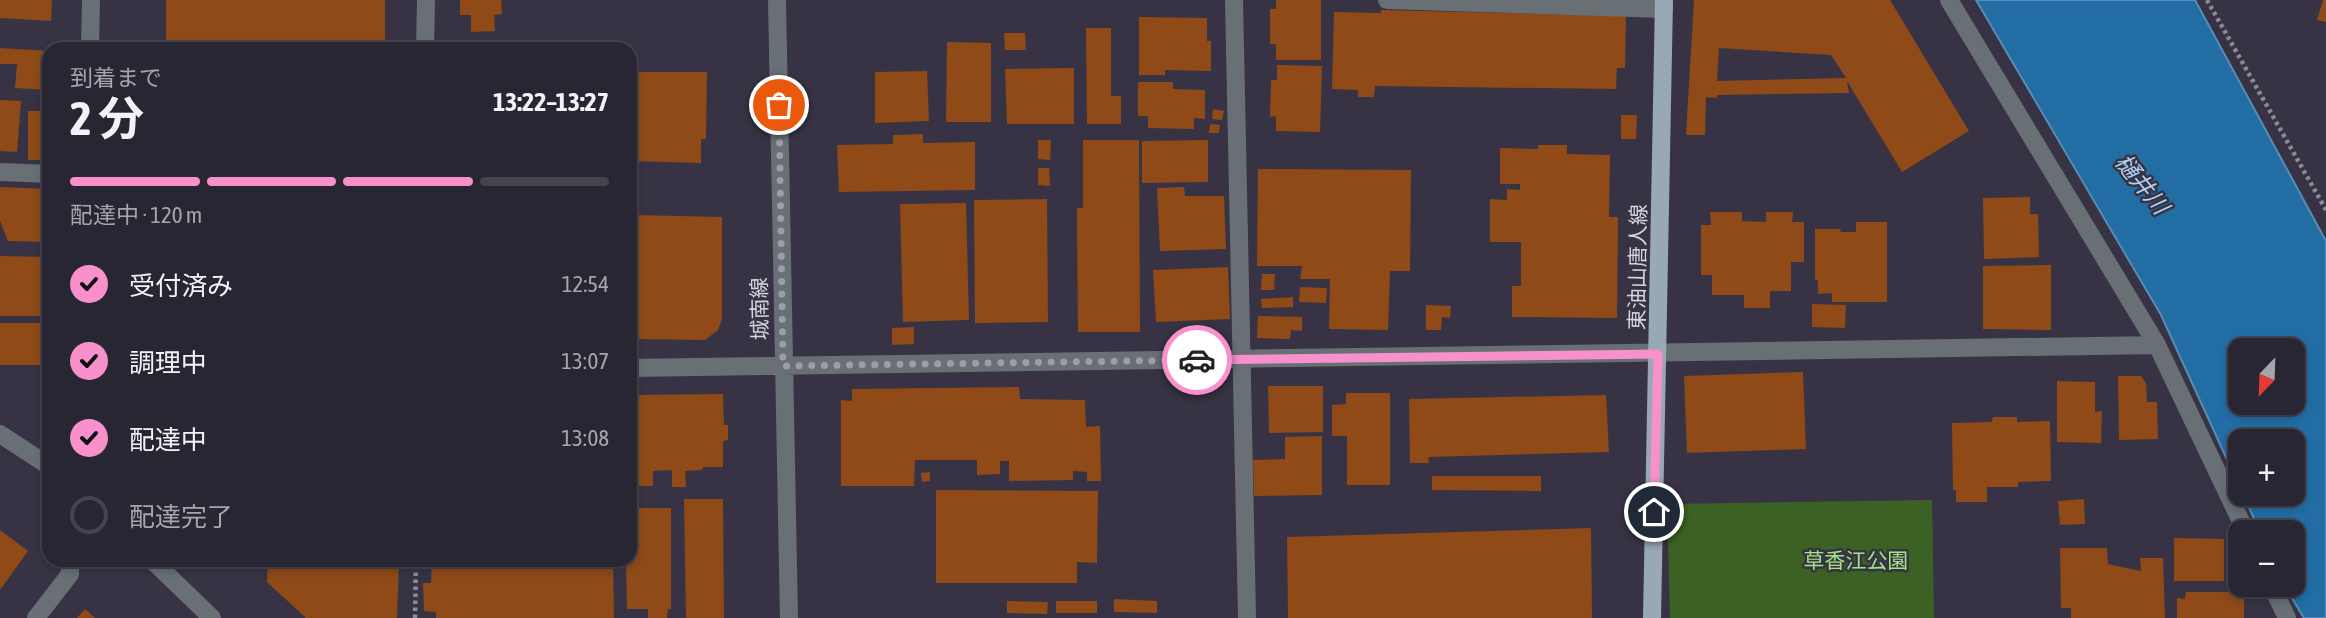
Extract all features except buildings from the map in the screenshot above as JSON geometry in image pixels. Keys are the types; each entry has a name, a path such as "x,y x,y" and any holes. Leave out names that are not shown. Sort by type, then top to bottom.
{"main road":[{"name":"東油山唐人線","path":"1652,618 1664,4"}],"street":[{"path":"90,0 90,42"},
{"path":"425,0 425,42"},
{"name":"城南線","path":"777,0 789,618"},
{"path":"1234,0 1247,618"},
{"path":"1387,0 1664,4"},
{"path":"1949,0 2157,345 2240,520"},
{"path":"0,172 42,174"},
{"path":"637,368 2157,345"},
{"path":"0,434 42,461"},
{"path":"36,618 70,574 70,567"},
{"path":"159,567 212,618"},
{"path":"2277,597 2287,618"}],"path":[{"path":"2207,0 2326,210"},
{"path":"415,618 416,567"}],"green space":[{"name":"草香江公園","path":"1932,500 1934,618 1670,618 1667,504"}],"water":[{"name":"樋井川","path":"1976,0 2195,0 2326,241 2326,618 2304,618 2291,597 2305,597 2305,520 2255,520 2248,506 2305,506 2305,429 2228,429 2228,462 2161,315"}],"way so far":[{"path":"779,105 783,366 1197,360"}],"route":[{"path":"1197,360 1658,354 1654,512"}]}
